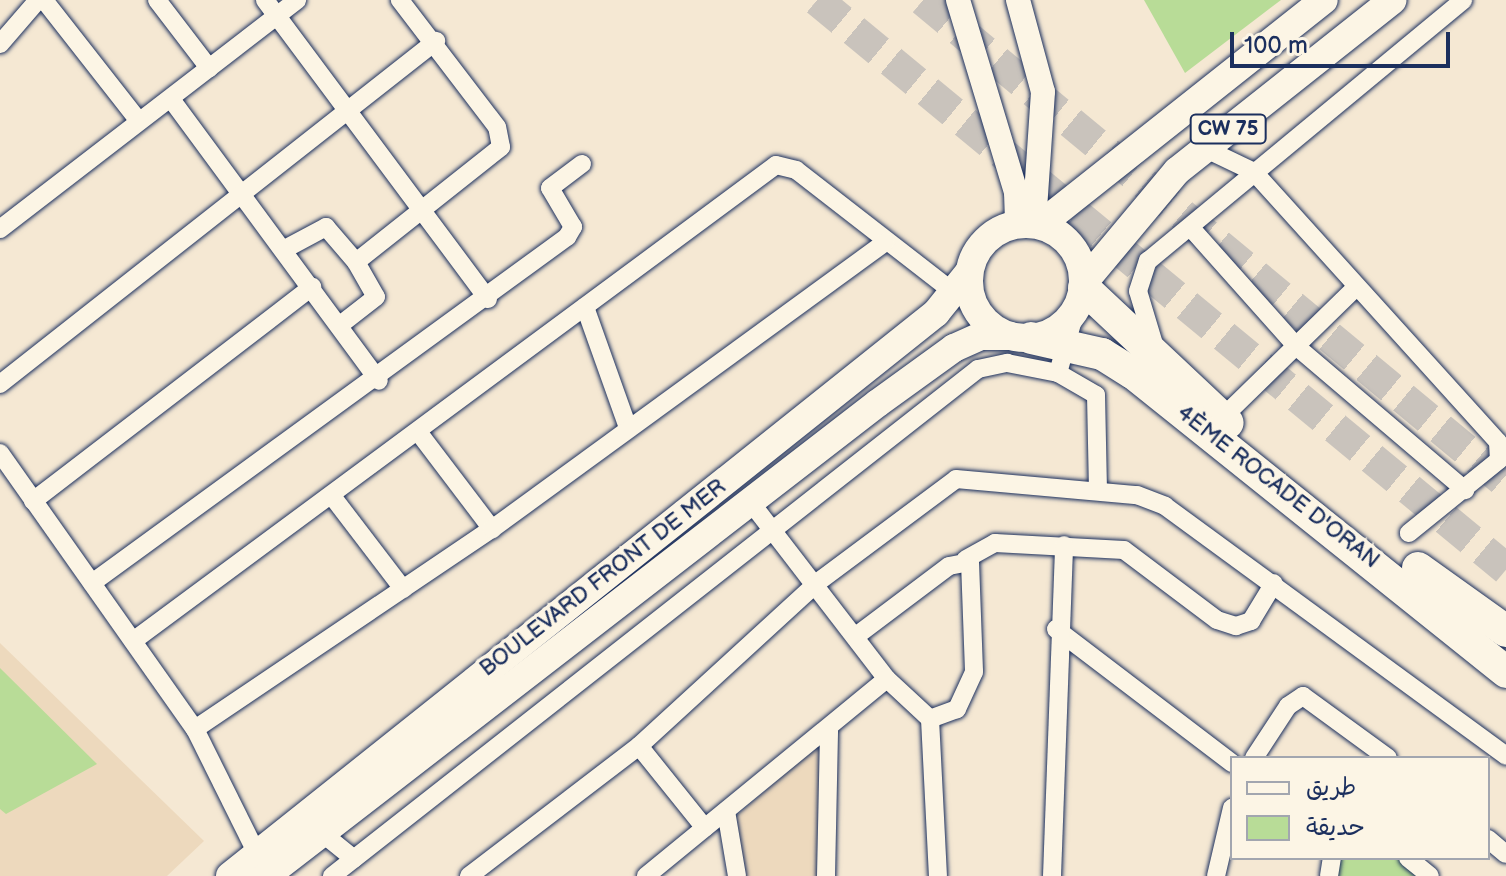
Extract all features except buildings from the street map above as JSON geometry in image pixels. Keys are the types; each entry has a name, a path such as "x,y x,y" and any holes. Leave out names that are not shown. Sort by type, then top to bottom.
{"highway":[{"name":"4ÈME ROCADE D'ORAN","path":"1082,293 1222,418 1506,631"},
{"name":"4ÈME ROCADE D'ORAN","path":"1021,337 1066,342 1133,373 1506,672"}],"main road":[{"path":"262,865 322,833 749,500 954,348 981,336 1021,337 1057,329 1082,293 1071,244 1030,224 1016,192 958,0"},
{"path":"1018,0 1043,92 1030,224"},
{"path":"1021,337 973,305 963,283 990,236 1030,224 1324,0"},
{"name":"CW 75","path":"1082,293 1204,148 1393,0"},
{"name":"BOULEVARD FRONT DE MER","path":"230,876 262,865 963,283"}],"street":[{"path":"0,44 38,0"},
{"path":"44,0 139,121"},
{"path":"157,0 209,68"},
{"path":"265,0 488,299"},
{"path":"0,229 297,0"},
{"path":"356,262 501,147 497,127 436,41 400,0"},
{"path":"1164,365 1140,306 1139,275 1254,172 1463,0"},
{"path":"0,384 241,190 436,41"},
{"path":"171,99 379,381"},
{"path":"1204,148 1254,172 1355,288 1498,442 1499,460 1409,533"},
{"path":"92,583 379,381 573,232 549,191 582,164"},
{"path":"133,641 419,433 776,165 796,170 885,242 963,283"},
{"path":"283,250 326,227 356,262 376,297 340,325"},
{"path":"1191,228 1297,347 1465,490"},
{"path":"195,729 492,529 885,242"},
{"path":"33,501 312,287"},
{"path":"1222,418 1355,288"},
{"path":"1058,373 1082,293"},
{"path":"585,307 628,428"},
{"path":"332,876 978,369 1007,363 1058,373 1096,395 1098,490"},
{"path":"419,433 492,529"},
{"path":"0,453 195,729 262,865"},
{"path":"470,876 639,746 818,582 952,481 1098,490 1165,506 1506,756"},
{"path":"332,496 403,589"},
{"path":"749,500 818,582 887,679 930,719 938,876"},
{"path":"856,636 966,559 995,543 1064,545 1134,553 1217,620 1236,626 1251,621 1274,583"},
{"path":"1052,876 1056,629 1064,545"},
{"path":"930,719 957,709 974,672 974,578 966,559"},
{"path":"1056,629 1230,761"},
{"path":"646,876 887,679"},
{"path":"1255,756 1288,706 1303,696 1385,756"},
{"path":"826,876 829,728"},
{"path":"639,746 705,828"},
{"path":"726,811 737,876"},
{"path":"1216,876 1230,816"},
{"path":"322,833 354,859"},
{"path":"1490,841 1506,854"},
{"path":"1410,860 1430,876"}],"shaded area":[{"path":"0,643 204,841 167,876 0,876"},
{"path":"822,742 817,876 743,876 734,818"}],"green space":[{"path":"1144,0 1281,0 1185,73"},
{"path":"0,668 97,764 6,814 0,809"},
{"path":"1339,860 1404,860 1424,876 1336,876"}],"tunnel":[{"path":"817,0 1506,569"},
{"path":"923,0 1506,483"}]}
